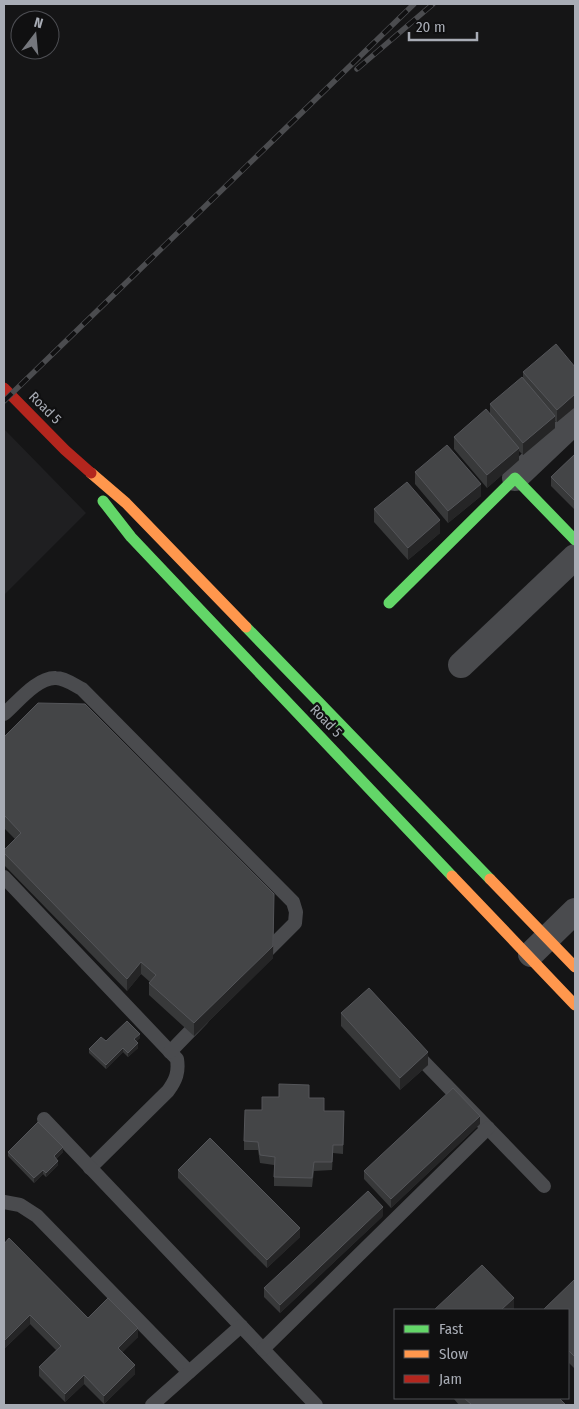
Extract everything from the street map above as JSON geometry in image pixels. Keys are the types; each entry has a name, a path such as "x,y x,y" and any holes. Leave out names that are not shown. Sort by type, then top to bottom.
{"street":[{"name":"Road 5","path":"4,388 66,450 126,503 538,947 575,1005"},
{"path":"389,603 575,421"},
{"name":"Road 5","path":"66,450 131,537 538,947 575,967"},
{"path":"515,478 575,540"},
{"path":"461,665 575,557"},
{"path":"538,947 575,912"}],"lane":[{"path":"4,714 40,683 55,677 68,681 82,689 293,902 296,912 295,922 249,970"},
{"path":"4,877 177,1059 176,1080 90,1168"},
{"path":"170,1052 210,1011"},
{"path":"423,1061 544,1186"},
{"path":"44,1120 316,1405"},
{"path":"263,1349 488,1128"},
{"path":"4,1202 20,1205 37,1216 189,1372"},
{"path":"152,1405 241,1326"}],"shaded area":[{"path":"4,429 86,513 4,595"}],"building":[{"path":"556,344 575,367 575,394 557,410 523,372"},
{"path":"522,377 555,416 523,443 490,404"},
{"path":"486,409 519,448 487,475 454,437"},
{"path":"447,445 481,484 448,511 415,472"},
{"path":"575,454 575,501 551,477"},
{"path":"407,482 440,520 408,548 374,509"},
{"path":"38,703 85,704 274,894 273,946 194,1023 149,983 156,975 141,962 127,979 4,853 4,850 21,833 5,816 4,818 4,737"},
{"path":"369,988 428,1052 400,1078 341,1013"},
{"path":"127,1021 140,1034 134,1039 138,1043 128,1053 123,1048 106,1065 89,1049 101,1037 106,1041"},
{"path":"279,1084 309,1085 309,1098 324,1098 324,1111 344,1111 343,1145 333,1145 332,1162 314,1162 312,1178 274,1177 275,1157 260,1155 258,1142 244,1141 245,1110 262,1110 262,1097 279,1097"},
{"path":"453,1088 480,1116 391,1199 364,1171"},
{"path":"38,1122 63,1147 54,1156 58,1161 46,1173 43,1170 34,1178 8,1152"},
{"path":"210,1138 300,1228 267,1260 178,1170"},
{"path":"368,1191 383,1207 280,1305 264,1288"},
{"path":"9,1238 88,1318 108,1298 138,1328 118,1348 135,1365 104,1396 84,1375 65,1394 39,1367 61,1346 30,1315 4,1341 4,1244"},
{"path":"482,1265 514,1298 502,1309 435,1309"},
{"path":"575,1279 575,1357 569,1351 569,1309 544,1309"},
{"path":"465,1399 560,1399 566,1405 472,1405"}],"railway":[{"path":"4,401 414,4"},
{"path":"357,69 433,4"}],"traffic: fast":[{"path":"389,603 515,478 575,540"},
{"path":"103,501 131,537 452,876"},
{"path":"246,627 490,879"}],"traffic: slow":[{"path":"91,473 126,503 246,627"},
{"path":"452,876 575,1005"},
{"path":"490,879 575,967"}],"traffic: jam":[{"path":"4,388 65,450 91,473"}]}
